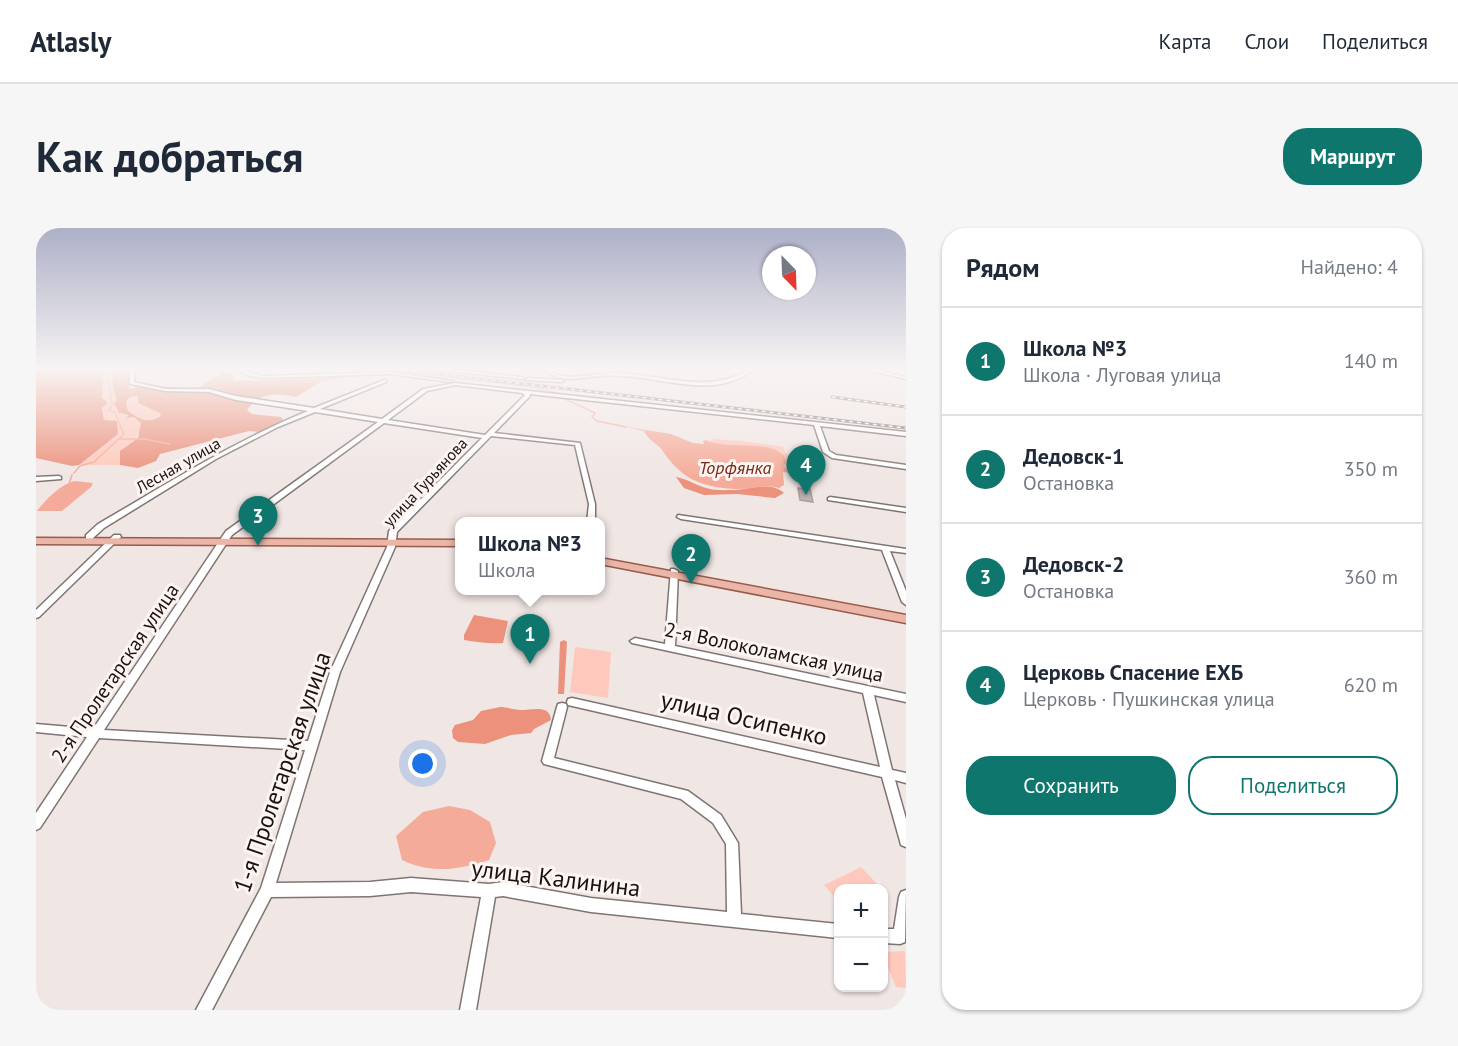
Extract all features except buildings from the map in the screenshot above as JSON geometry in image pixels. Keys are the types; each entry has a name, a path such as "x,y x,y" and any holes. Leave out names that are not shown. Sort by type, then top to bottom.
{"main road":[{"path":"36,539 89,537 115,539"},
{"path":"36,539 455,541"},
{"path":"605,560 906,617"}],"street":[{"path":"300,406 488,436 578,444 592,504 591,517"},
{"name":"Лесная улица","path":"89,537 110,521 214,458 276,426 325,406"},
{"name":"2-я Пролетарская улица","path":"36,824 98,734 231,530 402,406"},
{"name":"улица Гурьянова","path":"390,542 393,531 517,406"},
{"path":"661,406 906,434"},
{"path":"816,424 826,452 834,457 906,467"},
{"path":"36,479 58,478"},
{"path":"830,499 906,510"},
{"path":"681,517 906,551"},
{"path":"36,615 115,539"},
{"name":"1-я Пролетарская улица","path":"204,1010 267,890 335,672 390,542"},
{"path":"885,548 906,602"},
{"path":"670,648 674,573"},
{"name":"2-я Волоколамская улица","path":"635,641 906,698"},
{"path":"868,690 887,774 906,841"},
{"name":"улица Осипенко","path":"734,920 732,843 717,819 684,795 548,761 567,704 617,710 906,778"},
{"path":"36,728 98,734 313,746"},
{"name":"улица Калинина","path":"267,890 370,889 411,885 489,891 503,889 591,905 834,931"},
{"path":"468,1010 489,891"},
{"path":"888,937 903,940 906,897"}],"shaded area":[{"path":"36,406 104,406 102,408 104,420 117,421 118,434 79,465 72,466 36,458"},
{"path":"103,406 116,406 119,413 130,416 128,419 134,417 141,423 135,439 120,451 120,465 79,465 118,434 112,421 104,420"},
{"path":"116,406 127,406 128,411 137,417 152,420 161,416 160,413 146,406 250,406 247,410 252,414 281,417 284,421 261,432 249,431 160,454 156,461 138,468 120,465 120,451 138,438 141,423 134,417 126,418 129,415 119,413"},
{"path":"127,406 146,406 161,413 161,416 152,420 144,420 128,411"},
{"path":"712,439 784,447 785,453 797,460 795,467 797,472 787,469 781,453 756,446 712,443 710,441"},
{"path":"676,477 713,490 773,487 784,493 775,498 737,494 704,495 684,488"},
{"path":"474,615 508,621 503,643 464,640 464,635"},
{"path":"564,640 567,642 564,694 558,694 560,642"},
{"path":"575,647 611,652 608,698 570,692"},
{"path":"500,707 544,710 550,715 551,720 531,733 511,735 485,744 458,742 453,738 452,730 455,725 473,720 481,711"},
{"path":"861,867 877,884 834,884 834,896 824,885"},
{"path":"905,951 906,988 896,987 888,968 888,952"}],"water":[{"name":"Торфянка","path":"626,427 671,434 693,443 704,444 703,441 706,440 715,443 768,448 784,456 786,463 783,466 787,469 814,476 783,472 784,485 779,488 734,489 711,486 683,474 644,431"},
{"path":"75,481 93,483 62,511 37,511 64,485"},
{"path":"449,806 470,810 490,822 496,843 489,860 456,868 435,869 402,860 396,836 423,812"}],"waterway":[{"path":"74,473 80,466 94,462 124,434 115,413 109,410 111,406"},
{"path":"581,406 595,413 592,417 597,421 626,427"},
{"path":"119,439 144,439 170,444"},
{"path":"68,487 72,475"}],"railway":[{"path":"720,406 906,428"}],"place":[{"name":"Церковь Спасение ЕХБ","path":"806,495"},
{"name":"Дедовск-2","path":"258,546"},
{"name":"Дедовск-1","path":"691,584"},
{"name":"Школа №3","path":"530,664"}]}
